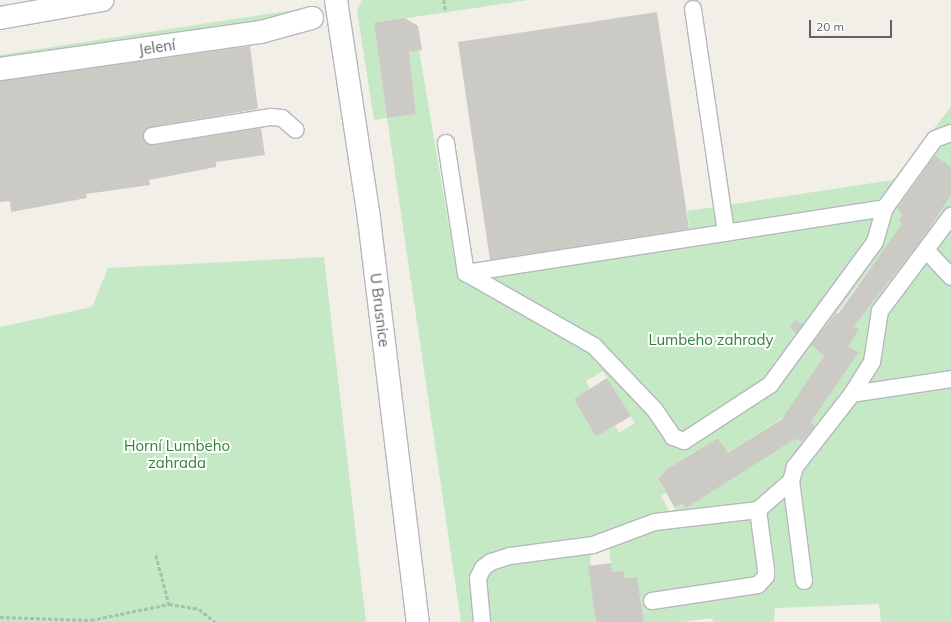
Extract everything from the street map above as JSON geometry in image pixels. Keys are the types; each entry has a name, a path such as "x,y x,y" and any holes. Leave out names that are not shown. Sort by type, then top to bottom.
{"street":[{"path":"0,18 102,0"},
{"name":"U Brusnice","path":"336,0 371,235 418,622"},
{"name":"Jelení","path":"0,69 261,32 312,18"}],"lane":[{"path":"693,9 726,233"},
{"path":"152,136 271,117 282,118 296,130"},
{"path":"466,273 594,346 655,410 674,437 684,441 770,385 875,242 884,208 935,139 951,133"},
{"path":"446,143 466,273"},
{"path":"466,273 884,208"},
{"path":"804,581 791,481 794,467 852,394 872,362 880,311 951,216"},
{"path":"926,250 951,277"},
{"path":"852,394 951,379"},
{"path":"482,622 478,578 483,568 502,558 593,545 655,522 758,510 791,481"},
{"path":"652,601 751,587 763,581 766,570 758,510"}],"path":[{"path":"444,0 446,12"},
{"path":"156,555 169,604"},
{"path":"0,617 91,620 169,604 199,609 216,622"}],"green space":[{"path":"362,0 528,0 374,23 387,118 374,120 357,11"},
{"path":"300,9 299,12 247,29 0,64 0,55"},
{"name":"Lumbeho zahrady","path":"419,50 458,280 692,244 687,211 893,180 951,107 951,167 934,154 896,207 902,215 899,221 923,238 951,195 951,622 881,622 879,604 775,608 774,622 713,622 712,618 681,622 644,622 637,577 625,578 624,571 610,573 612,572 609,546 590,555 591,566 588,566 593,578 589,579 590,582 594,582 595,618 599,622 461,622 387,118 416,114 409,52","holes":["886,247 904,260 854,326 858,329 848,347 858,353 811,422 818,428 806,445 795,439 686,507 683,503 670,512 661,496 666,493 658,478 665,473 664,471 718,438 728,453 785,416 824,356 812,346","603,371 635,423 619,433 615,426 596,437 574,399 590,389 586,381"]},
{"name":"Horní Lumbeho zahrada","path":"324,257 366,622 0,622 0,327 92,307 108,268"}],"building":[{"path":"657,12 689,229 490,260 458,42"},
{"path":"405,18 418,26 422,50 409,52 416,114 387,118 374,23"},
{"path":"250,46 258,109 150,127 146,129 143,137 145,142 154,145 261,128 265,155 216,162 216,167 149,180 150,185 86,194 87,198 11,212 10,201 0,202 0,81"},
{"path":"935,155 951,167 951,195 925,235 854,326 859,329 848,347 859,352 811,422 815,426 802,442 795,439 686,508 683,503 675,508 658,478 665,473 664,471 718,438 728,453 782,419 824,356 811,345 836,313 838,314 902,224 899,221 902,215 897,208"},
{"path":"795,320 803,324 796,333 790,328"},
{"path":"607,378 631,416 596,437 574,399"},
{"path":"611,563 612,572 624,571 625,578 637,577 644,622 596,622 588,566"}]}
